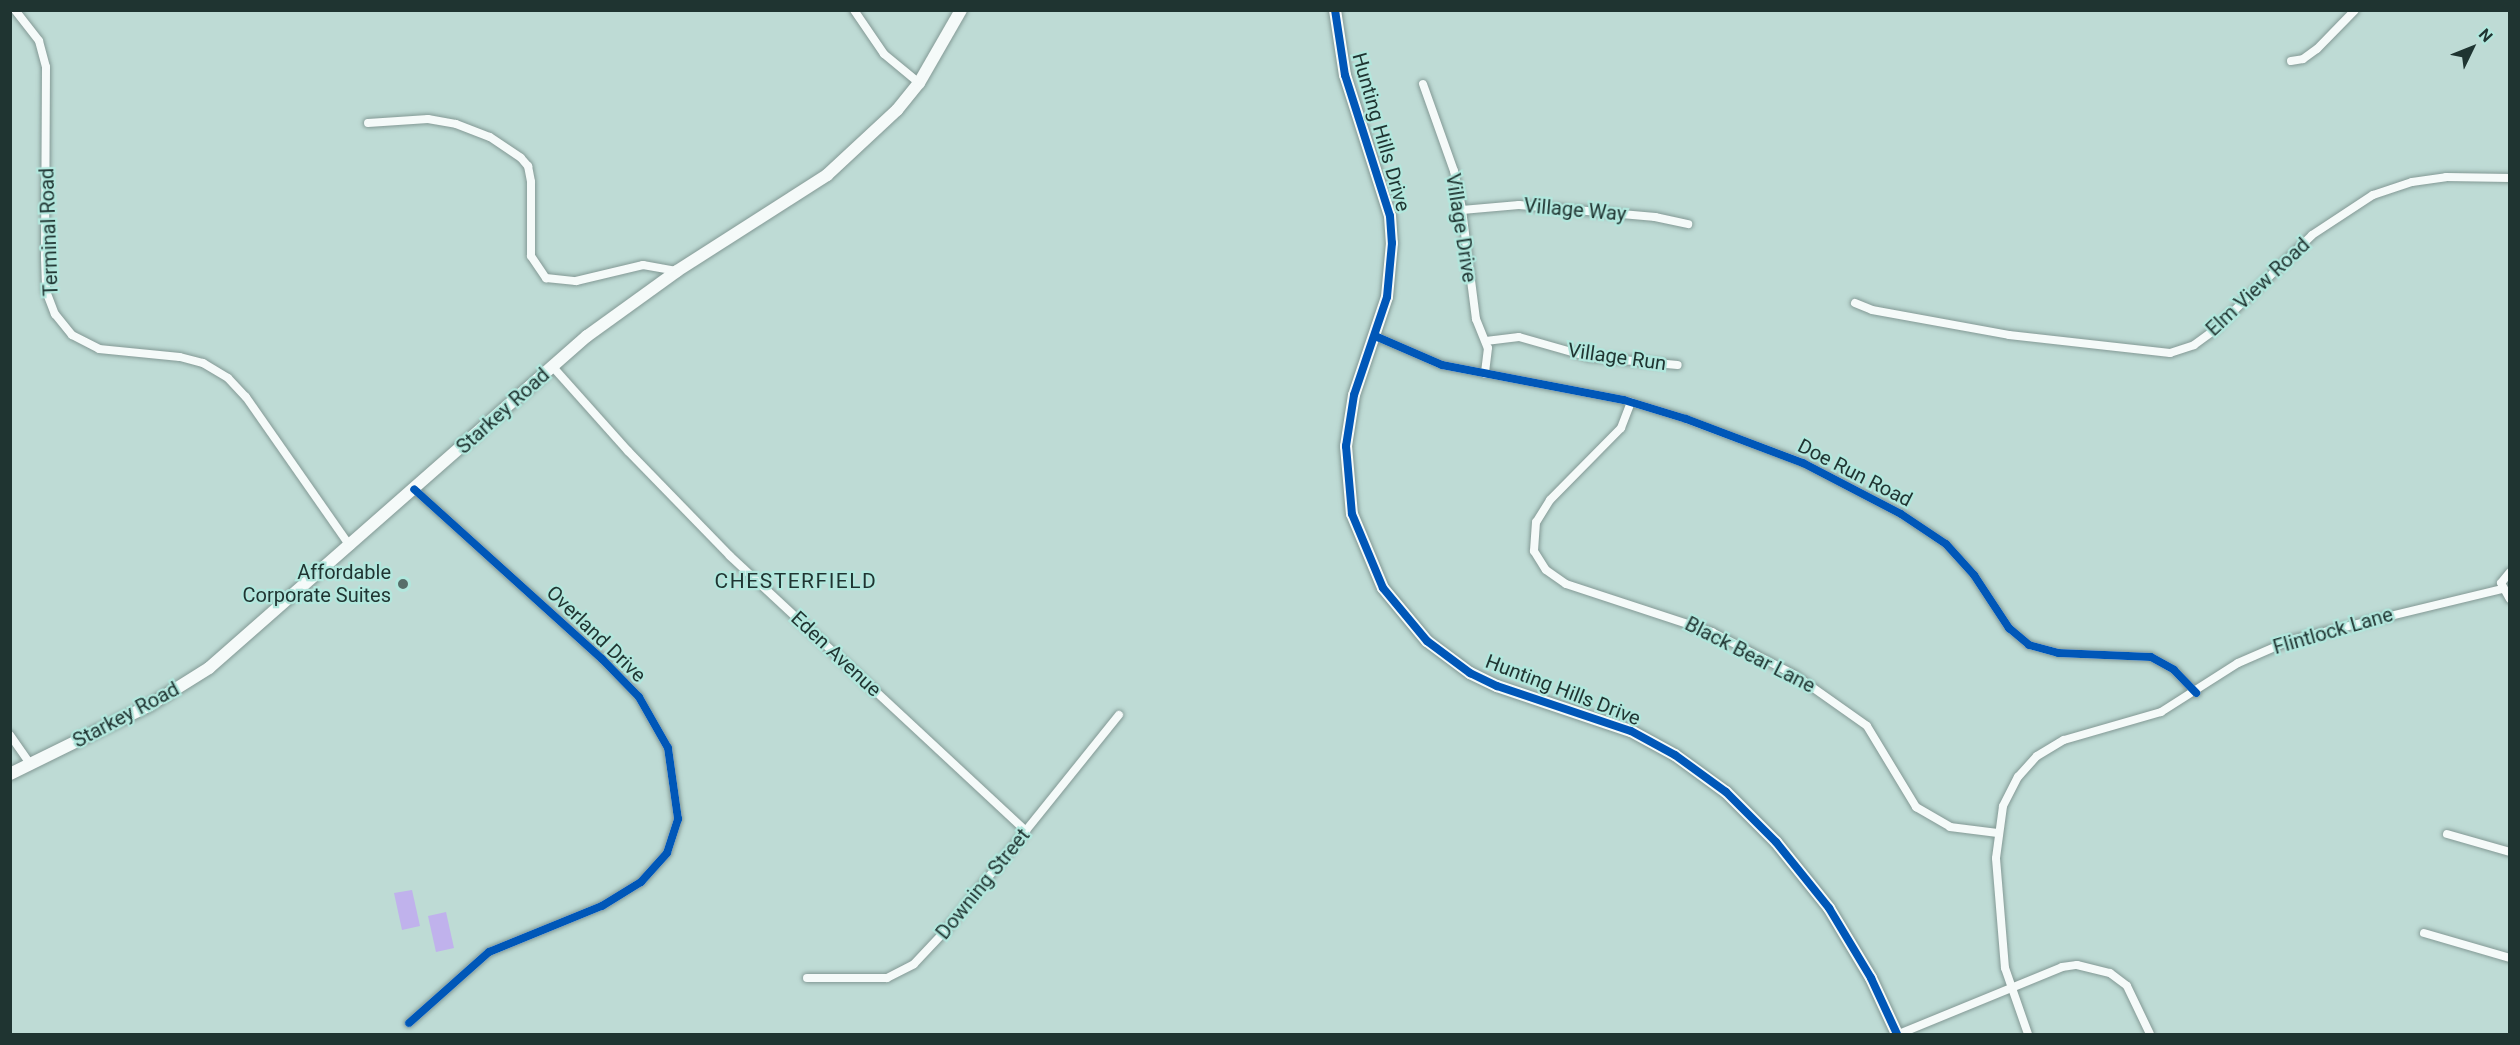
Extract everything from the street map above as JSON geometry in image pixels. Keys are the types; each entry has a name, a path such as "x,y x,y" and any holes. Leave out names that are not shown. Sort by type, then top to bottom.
{"street":[{"name":"Terminal Road","path":"15,10 39,41 46,67 46,291 55,314 72,335 99,349 180,357 203,363 228,378 246,397 350,546"},
{"path":"854,10 884,54 919,83"},
{"name":"Starkey Road","path":"10,774 180,688 261,626 552,366 677,271 827,175 873,136 919,83 961,10"},
{"name":"Hunting Hills Drive","path":"1335,10 1345,75 1390,216 1391,273 1375,336 1349,418 1346,465 1360,538 1397,609 1427,641 1470,673 1497,686 1631,731 1674,755 1726,792 1776,842 1828,908 1871,978 1898,1035"},
{"path":"2291,61 2303,59 2317,49 2355,10"},
{"name":"Village Drive","path":"1423,84 1446,147 1462,210 1476,319 1486,341 1485,374"},
{"path":"368,123 428,119 456,124 490,138 521,158 528,166 531,182 531,256 546,278 576,281 643,265 677,271"},
{"name":"Elm View Road","path":"1855,303 1872,310 2008,335 2170,352 2194,345 2212,332 2312,235 2373,195 2412,182 2446,177 2510,178"},
{"name":"Village Way","path":"1462,210 1519,205 1655,217 1688,225"},
{"name":"Doe Run Road","path":"1375,336 1417,357 1485,374 1630,402 1748,440 1813,468 1901,514 1961,559 2009,628 2029,645 2058,653 2151,657 2174,670 2196,693"},
{"name":"Village Run","path":"1486,341 1519,337 1589,357 1678,364"},
{"name":"Eden Avenue","path":"552,366 628,451 730,556 1026,831"},
{"name":"Black Bear Lane","path":"1630,402 1621,428 1550,500 1536,522 1533,542 1546,570 1566,584 1712,632 1795,675 1867,726 1888,756 1906,795 1922,812 1950,827 1998,833"},
{"name":"Overland Drive","path":"409,1023 489,952 603,906 641,882 667,853 678,819 668,748 639,697 594,651 414,489"},
{"path":"2510,572 2503,578 2502,589 2510,598"},
{"name":"Flintlock Lane","path":"2028,1035 2010,988 1997,894 1998,833 2004,806 2018,777 2049,748 2064,740 2139,721 2196,693 2238,663 2291,640 2502,589"},
{"name":"Downing Street","path":"807,978 887,978 908,969 946,930 1119,715"},
{"path":"10,735 30,765"},
{"path":"2447,834 2510,852"},
{"path":"2424,933 2510,958"},
{"path":"1898,1035 2062,967 2099,968 2127,986 2150,1035"}],"shaded area":[{"path":"412,890 420,926 402,930 394,893"},
{"path":"446,912 454,948 436,952 428,916"}],"cycle path":[{"path":"1335,10 1345,75 1390,216 1392,243 1387,297 1354,395 1346,446 1352,514 1383,588 1427,641 1470,673 1497,686 1631,731 1675,755 1726,792 1776,842 1829,908 1871,978 1897,1034"},
{"path":"1375,336 1442,365 1624,400 1686,419 1803,463 1901,514 1946,544 1974,575 2009,628 2029,645 2058,653 2151,657 2174,670 2196,693"},
{"path":"409,1023 489,952 602,906 641,882 667,853 678,819 668,748 639,697 602,659 414,489"}],"place":[{"name":"Affordable Corporate Suites","path":"403,584"}],"district":[{"name":"CHESTERFIELD","path":"796,581"}]}
